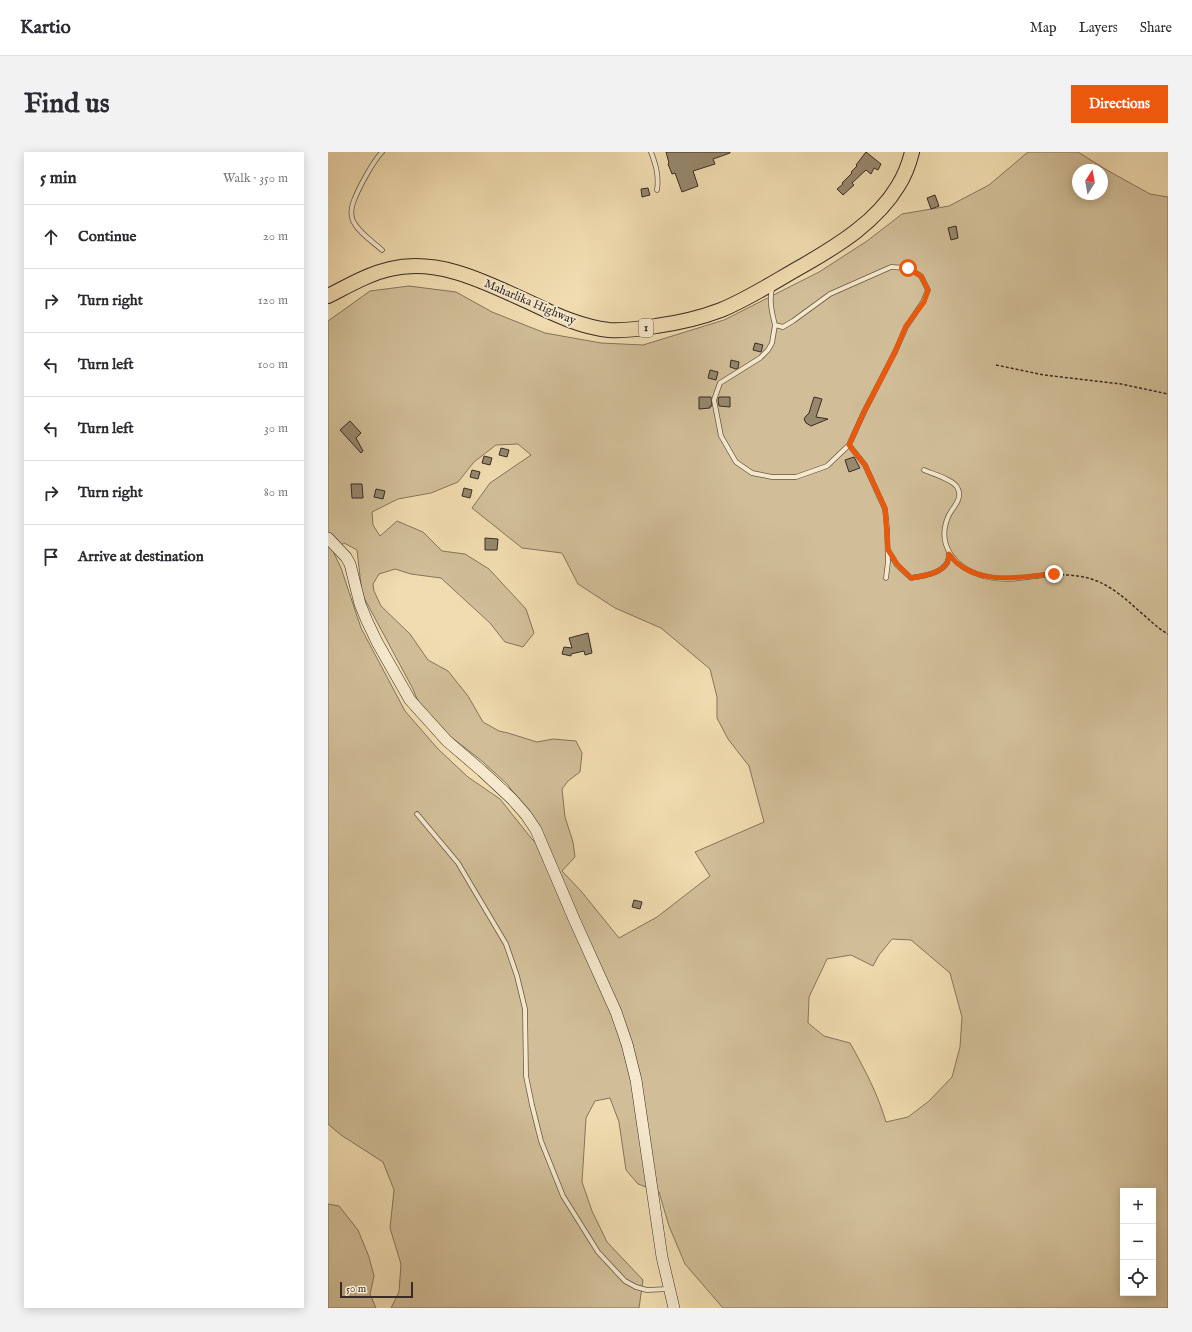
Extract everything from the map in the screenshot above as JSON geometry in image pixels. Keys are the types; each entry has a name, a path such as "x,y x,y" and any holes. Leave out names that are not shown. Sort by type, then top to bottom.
{"highway":[{"name":"Maharlika Highway","path":"328,296 368,276 390,269 415,266 435,267 454,271 497,287 564,319 591,327 611,330 630,330 680,322 721,310 753,294 816,258 846,238 882,209 899,185 907,168 912,152"}],"main road":[{"path":"328,538 346,556 350,564 360,604 367,621 377,642 410,700 447,741 512,799 526,815 536,830 616,1012 627,1044 636,1080 662,1257 674,1308"}],"lane":[{"path":"382,152 372,164 352,203 351,211 352,220 357,229 382,250"},
{"path":"651,152 658,170 657,190"},
{"path":"773,282 770,295 775,325 772,342 768,350 760,358 720,383 714,400 720,436 736,462 752,473 772,477 796,477 827,466 849,445 895,352 906,326 924,302 928,290 921,276 908,268 890,267 830,294 783,327 775,325"},
{"path":"849,445 865,465 885,508 888,550 886,578"},
{"path":"924,470 956,484 959,492 959,498 948,516 944,540 949,554 958,563 970,571 984,577 1004,578 1045,575"},
{"path":"888,550 897,564 911,578 932,574 946,563 949,554"},
{"path":"417,814 458,863 506,944 517,976 524,1009 526,1076 532,1105 541,1141 563,1196 598,1252 625,1281 636,1287 647,1290 669,1289"}],"path":[{"path":"996,365 1044,375 1121,384 1168,394"},
{"path":"1045,575 1063,574 1082,576 1100,582 1116,591 1154,625 1168,634"}],"shaded area":[{"path":"1028,152 1078,152 1097,164 1072,164 1072,200 1108,200 1108,171 1150,194 1168,197 1168,1308 723,1308 685,1264 669,1226 659,1192 638,1184 626,1170 619,1122 610,1098 595,1101 586,1118 582,1182 592,1211 607,1242 643,1280 639,1308 391,1308 399,1292 401,1264 390,1228 394,1190 383,1162 341,1135 328,1124 328,321 370,291 409,286 456,292 492,312 545,333 601,343 643,345 724,320 819,272 867,241 902,214 949,206 989,185","holes":["518,444 531,455 490,483 472,508 522,548 562,553 578,584 615,608 661,628 710,669 717,697 717,718 728,739 749,766 764,822 695,852 710,876 657,917 619,938 581,891 562,871 575,857 573,842 565,817 562,789 568,781 580,772 582,753 576,741 553,739 537,742 499,731 483,722 468,696 448,671 428,660 410,634 381,606 374,591 373,584 379,574 395,569 411,574 441,578 490,623 505,642 523,647 534,633 526,609 489,569 465,554 442,551 423,532 397,521 380,536 373,525 372,512 398,499 431,493 458,482 474,462 496,445","344,543 357,550 362,594 417,699 433,723 482,761 507,784 537,824 547,855 531,838 500,799 468,777 438,749 405,711 361,628 341,568 333,551","892,939 911,940 950,973 962,1017 960,1047 952,1077 929,1101 908,1117 886,1122 875,1091 850,1043 824,1036 808,1023 809,997 827,959 851,955 873,966 879,955"]},
{"path":"328,1204 339,1206 358,1230 369,1257 374,1276 370,1294 376,1308 328,1308"}],"building":[{"path":"666,152 730,153 713,159 715,164 693,171 698,186 682,192 675,173 672,174 668,164"},
{"path":"866,152 881,164 878,170 874,168 871,174 866,170 852,183 854,185 843,195 837,189 852,173 851,172"},
{"path":"648,188 650,195 642,197 641,189"},
{"path":"935,195 939,206 931,209 927,198"},
{"path":"956,226 958,238 951,240 948,228"},
{"path":"755,343 763,345 761,352 753,350"},
{"path":"731,360 739,362 738,368 736,369 730,367"},
{"path":"710,370 718,372 716,380 708,378"},
{"path":"699,397 711,397 712,406 710,406 710,408 699,409"},
{"path":"719,397 730,397 730,407 719,406"},
{"path":"814,397 822,399 816,417 828,419 811,426 806,423 804,419 809,413"},
{"path":"350,421 361,433 356,438 363,451 361,453 340,430"},
{"path":"501,448 509,450 507,457 499,455"},
{"path":"484,456 492,458 490,465 482,463"},
{"path":"854,457 860,468 849,472 845,460"},
{"path":"472,470 480,472 478,479 470,477"},
{"path":"351,484 362,484 363,498 352,498"},
{"path":"464,488 472,490 470,498 462,496"},
{"path":"376,489 385,491 383,499 374,497"},
{"path":"485,538 498,539 497,550 485,550"},
{"path":"588,633 592,653 585,655 584,651 571,654 571,656 562,654 564,647 572,648 569,638"},
{"path":"634,900 642,902 640,909 632,907"}],"route":[{"path":"908,268 921,276 928,290 924,302 906,326 895,352 849,445 865,465 885,508 888,550 897,564 911,578 932,574 946,563 949,554 958,563 970,571 984,577 1004,578 1054,574"}]}
